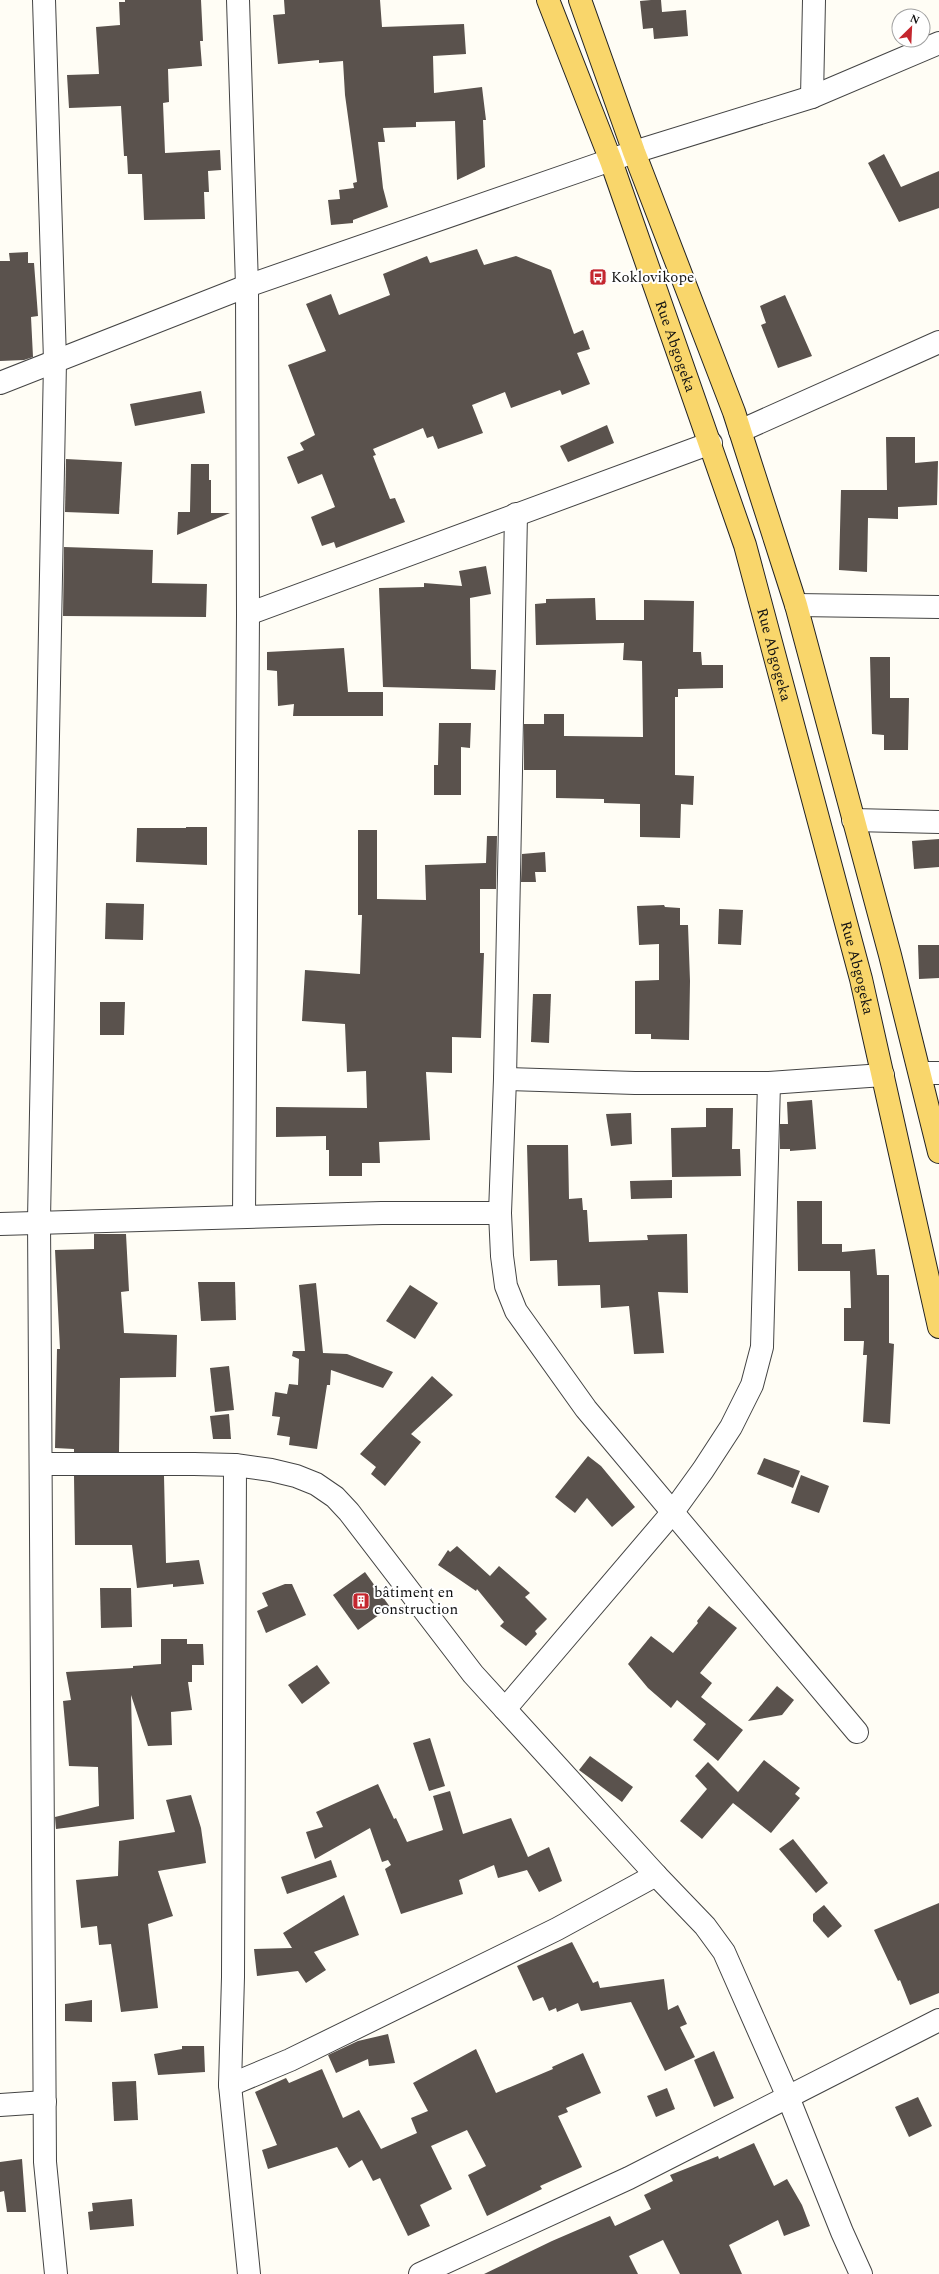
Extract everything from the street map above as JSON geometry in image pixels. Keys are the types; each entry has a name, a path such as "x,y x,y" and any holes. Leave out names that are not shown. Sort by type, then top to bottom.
{"main road":[{"name":"Rue Abgogeka","path":"548,0 611,161 747,552 861,979 939,1327"},
{"name":"Rue Abgogeka","path":"580,0 634,152 740,431 796,605 853,820 930,1073 939,1152"}],"street":[{"path":"44,0 55,361 39,1223 42,1464 45,2162 56,2274"},
{"path":"238,0 247,286 248,614 244,1217"},
{"path":"812,97 814,0"},
{"path":"0,383 247,286 634,152 812,97 939,43"},
{"path":"740,431 939,342"},
{"path":"248,614 710,443"},
{"path":"516,514 500,1213 502,1256 506,1286 516,1311 586,1409 857,1732"},
{"path":"796,605 939,606"},
{"path":"853,820 939,822"},
{"path":"504,1079 635,1083 769,1083 883,1075"},
{"path":"505,1709 672,1513 731,1427 752,1385 762,1347 769,1083"},
{"path":"0,1224 382,1213 500,1213"},
{"path":"42,1464 235,1465 296,1476 316,1484 335,1497 349,1512 464,1663 656,1875 706,1926 724,1952 788,2097 842,2232 861,2274"},
{"path":"235,1465 233,1977 230,2085 249,2274"},
{"path":"230,2085 290,2060 550,1932 656,1875"},
{"path":"420,2274 629,2178 939,2020"},
{"path":"0,2105 45,2102"}],"building":[{"path":"125,0 201,0 203,41 200,41 202,66 168,69 169,102 163,103 165,153 220,150 221,170 208,171 209,192 204,192 205,219 144,220 142,174 128,174 127,156 124,156 121,106 69,108 67,75 99,74 96,27 120,25 119,2 125,2"},
{"path":"284,0 380,0 382,27 464,24 466,54 433,56 434,93 482,87 486,120 483,120 485,167 457,180 455,121 416,122 416,127 383,128 385,142 378,142 383,188 388,207 353,220 353,223 331,225 328,200 340,199 339,190 354,188 353,183 357,182 345,95 343,61 319,63 319,60 278,64 273,15 285,14"},
{"path":"661,0 662,12 686,10 688,36 654,39 653,28 643,29 640,1"},
{"path":"884,154 901,187 939,171 939,208 899,222 868,163"},
{"path":"477,249 484,265 516,256 551,270 574,334 583,330 590,349 577,353 590,384 562,395 560,390 511,408 505,392 472,405 483,433 438,449 433,436 427,438 423,428 373,449 376,455 373,456 390,499 395,498 405,522 336,548 334,542 322,546 311,517 335,507 322,474 298,484 287,457 304,450 300,443 315,435 288,365 326,351 306,304 331,294 339,315 390,295 383,274 427,256 430,263"},
{"path":"28,252 28,263 34,263 38,316 31,317 33,357 24,360 0,361 0,261 10,261 9,253"},
{"path":"785,295 812,356 778,368 761,325 766,323 760,306"},
{"path":"201,391 205,413 135,426 130,404"},
{"path":"607,425 614,443 568,462 560,446"},
{"path":"886,437 915,437 915,463 938,461 937,505 898,507 898,519 868,518 867,572 839,570 841,490 887,490"},
{"path":"66,459 122,462 119,514 65,512"},
{"path":"191,464 209,464 209,480 211,480 211,513 230,513 177,535 178,512 190,512"},
{"path":"64,547 153,550 152,583 207,584 206,617 63,616"},
{"path":"486,566 491,594 470,598 471,669 496,670 495,690 383,687 379,588 424,587 424,583 462,586 459,571"},
{"path":"595,598 596,620 644,620 644,600 694,601 693,652 701,652 702,665 723,665 723,688 678,689 678,697 675,697 675,775 694,776 693,805 681,804 680,838 640,837 640,804 604,803 604,799 556,798 556,770 524,770 524,724 544,724 544,714 564,714 564,736 643,737 642,661 623,660 624,643 536,645 535,604 546,603 546,599"},
{"path":"344,648 348,692 383,692 383,716 293,716 294,704 278,706 277,671 267,670 267,652"},
{"path":"870,657 890,657 890,698 909,698 908,750 884,750 884,735 872,734"},
{"path":"439,723 471,723 470,748 461,747 461,795 434,795 434,765 438,765"},
{"path":"207,827 207,865 136,862 137,828"},
{"path":"358,830 377,830 377,899 426,900 425,865 486,863 487,836 497,836 496,889 480,889 480,953 484,953 481,1038 452,1037 452,1073 426,1072 430,1140 379,1142 380,1163 362,1163 362,1176 329,1176 329,1150 326,1150 326,1136 276,1137 276,1107 367,1108 366,1071 347,1072 345,1024 302,1021 305,970 360,974 362,915 358,915"},
{"path":"939,839 939,867 914,869 912,841"},
{"path":"545,852 546,872 535,872 536,882 521,882 522,854"},
{"path":"106,903 144,904 143,940 105,939"},
{"path":"664,905 665,907 680,908 680,925 688,925 690,981 689,1040 651,1039 651,1034 635,1034 635,981 659,980 659,944 639,945 637,906"},
{"path":"719,909 743,910 741,945 718,944"},
{"path":"918,945 939,945 939,978 919,979"},
{"path":"533,994 551,994 549,1043 531,1042"},
{"path":"100,1002 125,1002 124,1035 100,1035"},
{"path":"812,1100 816,1149 790,1151 790,1149 780,1149 780,1124 788,1124 787,1102"},
{"path":"706,1108 733,1108 732,1149 740,1149 741,1176 672,1177 671,1128 706,1127"},
{"path":"631,1113 632,1144 611,1146 606,1114"},
{"path":"527,1145 568,1145 569,1199 582,1198 583,1210 587,1210 589,1242 648,1240 647,1235 687,1234 688,1293 658,1292 664,1353 634,1354 629,1306 601,1308 600,1285 558,1286 557,1260 530,1261"},
{"path":"672,1180 672,1198 631,1199 630,1181"},
{"path":"797,1201 822,1201 822,1244 842,1244 842,1252 875,1249 877,1275 889,1275 889,1343 894,1344 890,1424 863,1422 867,1355 863,1355 864,1341 844,1341 844,1308 851,1308 850,1271 798,1271"},
{"path":"94,1234 126,1234 129,1291 121,1292 124,1333 177,1335 176,1377 120,1378 119,1452 74,1452 74,1449 55,1448 57,1349 60,1349 55,1250 94,1249"},
{"path":"198,1282 235,1282 236,1320 201,1321"},
{"path":"316,1283 323,1353 347,1354 393,1372 383,1388 331,1370 330,1385 327,1385 317,1449 289,1445 290,1437 277,1435 280,1417 272,1416 275,1392 287,1394 289,1384 298,1385 299,1359 292,1356 293,1351 305,1351 299,1285"},
{"path":"410,1285 438,1303 415,1339 386,1321"},
{"path":"229,1366 234,1410 215,1412 210,1368"},
{"path":"432,1376 453,1395 411,1434 421,1442 385,1486 371,1474 376,1467 360,1454"},
{"path":"229,1414 231,1439 213,1439 210,1416"},
{"path":"588,1456 601,1466 635,1507 612,1527 587,1498 575,1513 555,1497"},
{"path":"764,1458 800,1471 793,1488 757,1474"},
{"path":"801,1475 829,1486 819,1513 791,1503"},
{"path":"74,1476 164,1476 166,1563 199,1560 204,1584 173,1587 173,1584 137,1588 132,1545 75,1545"},
{"path":"457,1546 490,1576 499,1566 530,1593 525,1597 547,1619 535,1631 537,1634 526,1646 500,1626 504,1622 477,1589 476,1591 438,1565 448,1550 450,1552"},
{"name":"bâtiment en construction","path":"365,1572 390,1607 358,1630 333,1595"},
{"path":"285,1584 292,1584 306,1615 266,1633 257,1611 268,1606 262,1593"},
{"path":"100,1588 131,1588 132,1627 101,1628"},
{"path":"709,1606 737,1628 700,1673 712,1683 701,1697 743,1730 718,1761 693,1740 706,1724 677,1700 671,1708 648,1688 628,1664 651,1636 673,1653 698,1623 697,1621"},
{"path":"161,1639 187,1639 187,1644 203,1644 204,1665 192,1665 192,1682 188,1682 192,1710 171,1712 172,1745 148,1746 131,1695 134,1819 56,1829 55,1817 99,1806 98,1767 69,1766 63,1701 71,1700 66,1672 133,1668 133,1666 161,1664"},
{"path":"317,1665 330,1683 302,1704 288,1685"},
{"path":"777,1686 794,1700 782,1715 748,1721"},
{"path":"430,1738 445,1786 429,1791 413,1743"},
{"path":"590,1756 633,1787 622,1802 579,1770"},
{"path":"764,1760 800,1788 795,1794 800,1798 771,1833 733,1803 702,1839 680,1821 707,1789 695,1776 708,1762 738,1792"},
{"path":"378,1784 394,1819 396,1818 407,1842 443,1830 433,1796 450,1791 463,1834 511,1818 528,1857 549,1847 562,1881 539,1892 527,1870 498,1878 494,1865 459,1880 463,1894 401,1914 385,1869 391,1865 388,1860 382,1862 370,1828 315,1859 306,1832 323,1827 316,1812"},
{"path":"191,1795 201,1828 206,1863 158,1871 173,1916 148,1924 158,2008 121,2012 111,1944 99,1945 97,1926 81,1928 76,1880 118,1876 119,1841 175,1832 166,1800"},
{"path":"793,1839 828,1883 816,1893 779,1849"},
{"path":"331,1860 337,1877 287,1894 281,1877"},
{"path":"344,1895 359,1935 314,1952 326,1970 306,1983 298,1971 257,1976 254,1949 292,1948 283,1933"},
{"path":"939,1903 939,1993 910,2005 900,1980 898,1981 874,1930"},
{"path":"824,1905 842,1926 828,1938 813,1921 813,1914"},
{"path":"572,1942 593,1983 598,1981 600,1988 664,1979 668,2010 678,2005 687,2024 680,2027 695,2057 665,2071 631,2002 581,2011 578,2003 557,2012 556,2008 549,2011 543,1997 533,2001 517,1966"},
{"path":"92,2000 92,2022 65,2021 65,2004"},
{"path":"388,2034 395,2063 369,2066 368,2059 336,2073 328,2055 358,2041"},
{"path":"182,2046 204,2046 205,2072 158,2075 154,2054 182,2049"},
{"path":"476,2049 496,2093 553,2069 552,2067 583,2053 601,2093 566,2108 568,2112 558,2116 582,2167 540,2186 542,2189 487,2216 468,2175 486,2166 467,2130 431,2146 452,2189 420,2205 430,2226 408,2236 380,2178 373,2181 362,2160 349,2168 337,2147 268,2169 262,2150 277,2145 255,2092 286,2078 289,2083 322,2069 343,2118 359,2110 381,2149 417,2133 411,2118 428,2111 413,2083"},
{"path":"714,2051 734,2098 714,2107 694,2060"},
{"path":"136,2081 138,2120 114,2121 112,2082"},
{"path":"667,2088 675,2109 656,2117 647,2096"},
{"path":"918,2097 932,2126 909,2137 895,2107"},
{"path":"754,2143 774,2186 787,2179 802,2205 810,2226 784,2236 778,2220 729,2245 742,2274 680,2274 663,2240 629,2256 638,2274 484,2274 552,2241 610,2216 615,2226 651,2209 644,2195 673,2181 670,2175 718,2156 719,2159"},
{"path":"22,2159 26,2212 7,2212 4,2191 0,2192 0,2162"},
{"path":"132,2199 134,2226 90,2230 88,2212 93,2211 92,2203"}],"place":[{"name":"Koklovikope","path":"598,277"},
{"name":"bâtiment en construction","path":"361,1601"}]}
